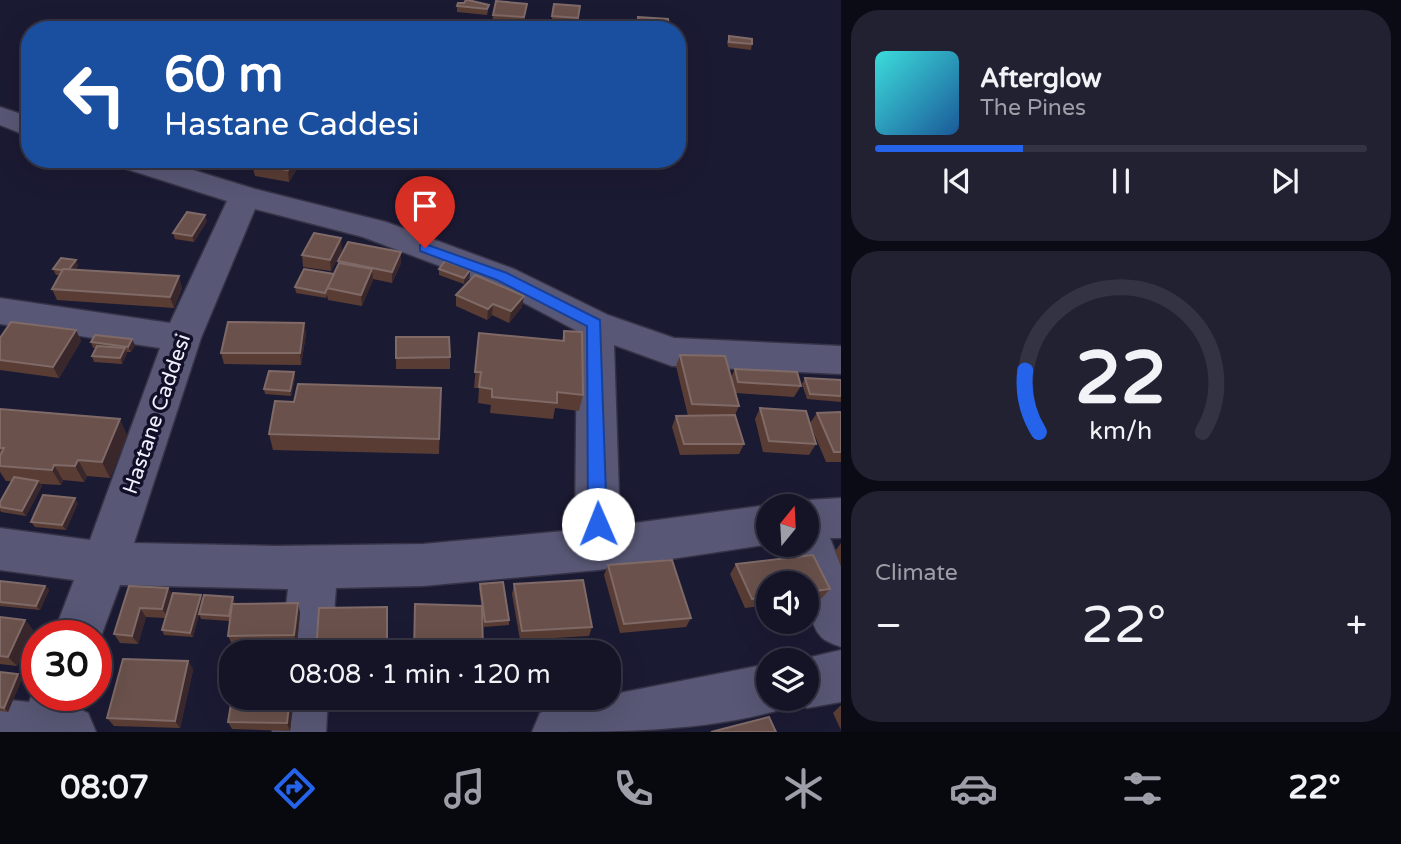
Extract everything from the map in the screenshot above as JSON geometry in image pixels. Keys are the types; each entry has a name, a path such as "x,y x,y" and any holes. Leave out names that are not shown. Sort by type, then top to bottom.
{"street":[{"path":"0,115 21,124"},
{"path":"154,168 245,196 374,229 502,277 595,324 672,352 841,360"},
{"name":"Hastane Caddesi","path":"84,620 103,563 136,420 182,338 245,196"},
{"path":"0,311 182,338"},
{"path":"595,324 598,549"},
{"path":"819,519 841,518"},
{"path":"0,549 103,563 314,567 424,565 598,549 756,527"},
{"path":"814,557 841,623"},
{"path":"307,640 314,567"},
{"path":"819,680 841,676"},
{"path":"559,732 756,692"},
{"path":"299,732 301,710"}],"building":[{"path":"466,0 489,5 487,9 457,6"},
{"path":"496,1 527,4 524,17 493,15"},
{"path":"554,4 580,6 578,18 552,16"},
{"path":"638,17 668,21 638,21"},
{"path":"729,36 752,39 752,44 729,42"},
{"path":"187,212 205,215 192,236 173,233"},
{"path":"314,233 341,238 330,260 302,255"},
{"path":"348,242 401,252 392,272 338,261"},
{"path":"61,258 76,260 69,269 53,269"},
{"path":"445,261 470,270 464,278 439,269"},
{"path":"339,263 372,269 361,295 327,288"},
{"path":"63,269 179,276 170,297 52,289"},
{"path":"304,269 334,274 325,293 295,287"},
{"path":"475,275 524,296 511,311 493,304 488,309 456,295"},
{"path":"11,322 76,330 53,367 0,360 0,338"},
{"path":"228,322 304,323 300,353 221,353"},
{"path":"564,331 582,332 583,395 557,392 557,403 492,397 492,389 479,387 481,372 475,372 479,333 564,341"},
{"path":"95,335 132,339 128,347 91,342"},
{"path":"396,337 449,337 450,357 396,358"},
{"path":"97,346 125,348 120,358 92,356"},
{"path":"680,355 725,356 739,406 692,404"},
{"path":"735,369 797,372 801,386 738,382"},
{"path":"269,371 294,372 290,391 264,389"},
{"path":"805,378 841,380 841,396 810,394"},
{"path":"298,384 441,388 439,439 269,434 275,401 294,402"},
{"path":"760,408 806,411 816,444 769,441"},
{"path":"0,409 120,419 102,462 78,460 75,466 54,465 52,470 0,466 0,456 4,448 0,448"},
{"path":"841,412 841,452 834,452 817,413"},
{"path":"735,415 744,444 684,444 676,416"},
{"path":"14,477 38,481 22,511 0,507 0,502"},
{"path":"43,495 75,498 62,525 31,522"},
{"path":"814,557 830,589 819,590 819,571 756,571 756,598 752,599 736,564"},
{"path":"672,560 691,618 624,624 608,565"},
{"path":"583,580 592,627 522,631 514,584"},
{"path":"0,581 45,586 36,606 0,602"},
{"path":"503,582 509,620 485,622 480,584"},
{"path":"129,586 168,588 162,609 140,608 132,636 114,634"},
{"path":"173,593 201,595 190,633 162,630"},
{"path":"204,595 233,597 229,616 199,614"},
{"path":"298,603 294,635 228,636 232,604"},
{"path":"415,604 482,606 483,640 414,640"},
{"path":"387,607 387,640 317,640 319,608"},
{"path":"0,617 25,620 21,620 21,629 8,657 0,656"},
{"path":"123,659 188,661 175,721 107,718 109,711 112,711 112,700"},
{"path":"0,672 18,674 4,708 0,707"},
{"path":"230,710 289,710 287,723 228,722"},
{"path":"769,717 776,732 711,732"}],"route":[{"path":"425,248 502,277 595,324 598,524"}]}
